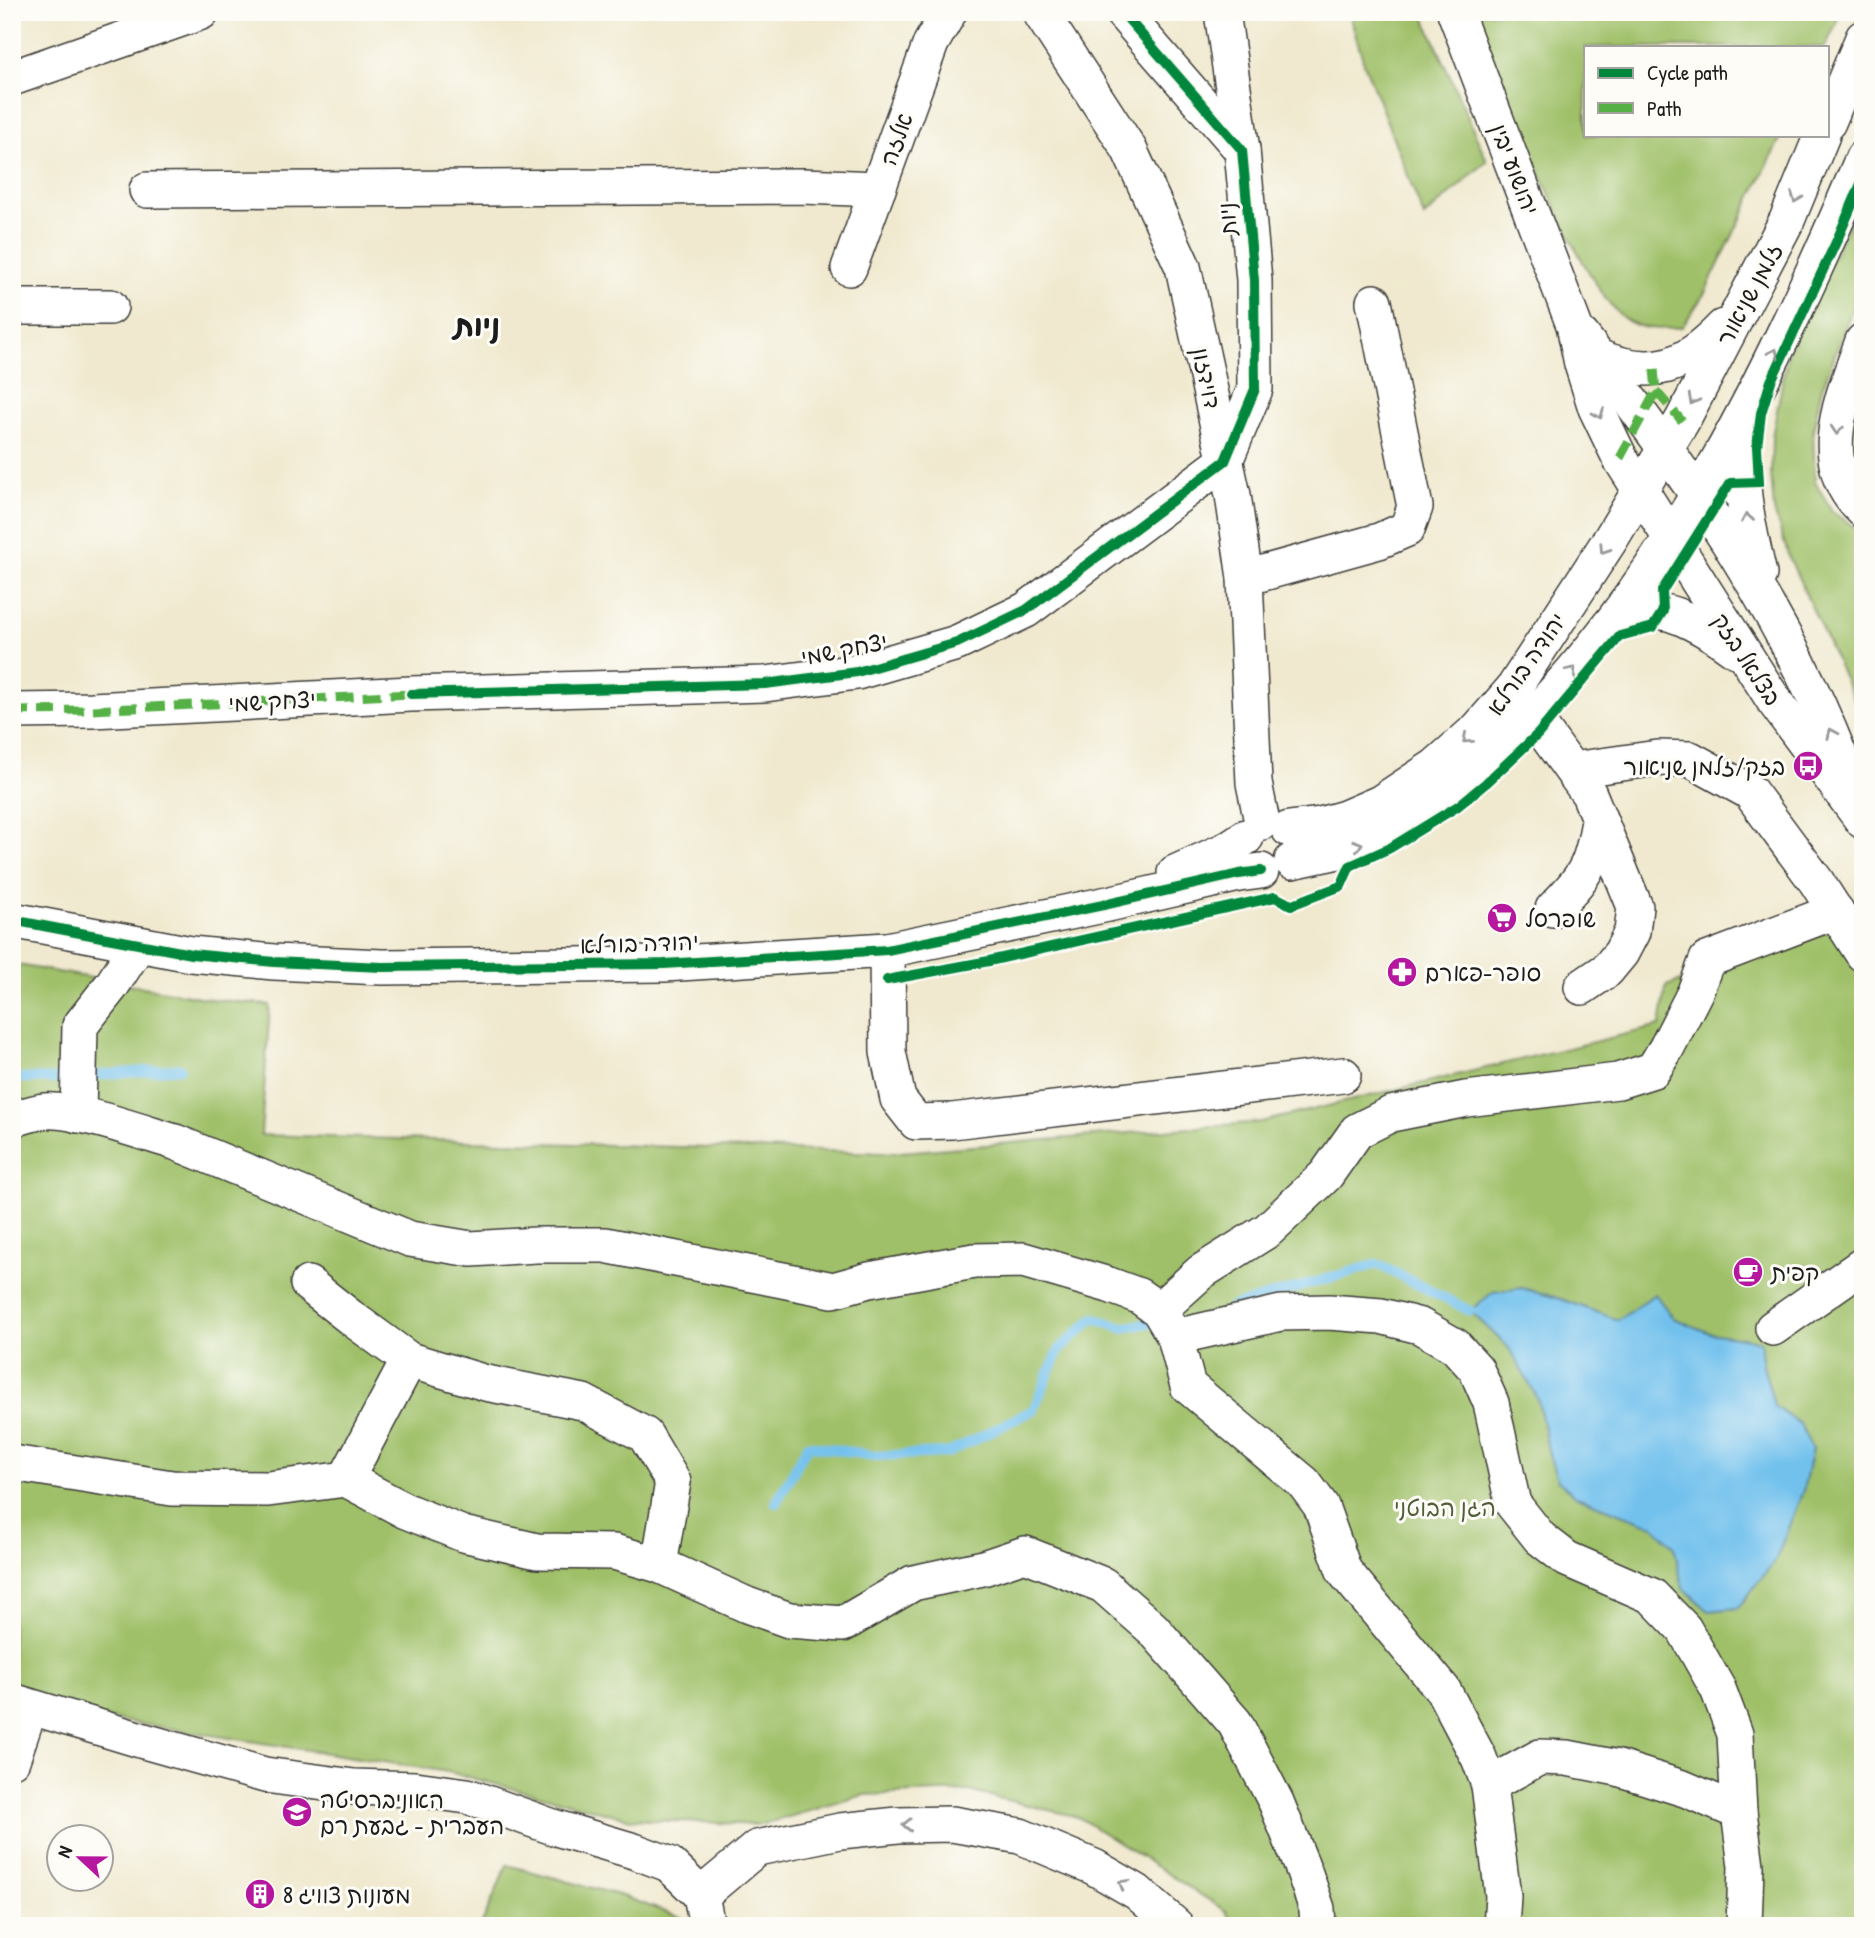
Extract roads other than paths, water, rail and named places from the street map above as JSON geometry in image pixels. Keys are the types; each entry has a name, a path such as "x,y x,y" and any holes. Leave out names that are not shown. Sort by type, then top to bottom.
{"street":[{"path":"12,78 201,12"},
{"name":"אלזה","path":"849,268 931,43 949,12"},
{"name":"דוידזון","path":"1040,12 1129,149 1182,267 1225,461 1245,578 1254,783 1270,844"},
{"path":"1122,12 1242,150"},
{"name":"ניות","path":"1222,12 1242,150 1254,280 1255,388 1225,461"},
{"name":"יהושוע יבין","path":"1455,12 1574,325 1582,364 1597,408 1614,446 1640,491"},
{"path":"1829,120 1863,38"},
{"name":"זלמן שניאור","path":"1665,449 1787,220 1822,136"},
{"name":"זלמן שניאור","path":"1670,538 1744,415 1827,242 1863,158"},
{"path":"148,190 789,186 878,189"},
{"path":"1245,578 1379,541 1407,529 1415,507 1374,302"},
{"path":"1598,357 1616,364 1654,369 1679,362 1703,348 1742,306"},
{"path":"12,307 110,307"},
{"name":"יהושוע יבין","path":"1574,325 1697,495"},
{"path":"1863,341 1838,411 1835,459 1842,484 1853,501 1863,510"},
{"path":"1744,415 1741,456 1745,506 1769,608"},
{"name":"יהודה בורלא","path":"12,920 191,954 274,962 382,967 664,964 887,950 1108,904 1226,850 1270,844 1357,846 1391,833 1452,793 1523,702 1665,449"},
{"name":"יצחק שמי","path":"12,711 92,710 411,694 765,684 856,672 957,643 1026,610 1225,461"},
{"name":"בצלאל בזק","path":"1640,491 1745,657 1808,749 1863,820"},
{"name":"בצלאל בזק","path":"1697,495 1769,608 1802,668 1836,743 1863,820"},
{"name":"יהודה בורלא","path":"1523,702 1609,626 1670,538"},
{"path":"1609,626 1629,615 1663,611 1700,627 1745,657"},
{"path":"1523,702 1589,794 1635,907 1632,932 1621,953 1607,970 1583,987"},
{"path":"1572,770 1658,758 1690,759 1750,792 1816,881 1863,954"},
{"path":"1553,909 1585,874 1595,849 1599,820"},
{"path":"1167,1323 1201,1272 1268,1230 1326,1175 1357,1131 1391,1114 1466,1099 1618,1081 1653,1070 1695,992 1707,960 1836,911"},
{"path":"78,1115 80,1026 112,985 138,945"},
{"path":"887,950 888,1052 898,1099 916,1122 952,1121 1343,1075"},
{"path":"12,1119 45,1110 78,1115 174,1142 410,1240 471,1249 605,1245 833,1290 869,1280 974,1261 1023,1260 1139,1296 1167,1323 1188,1386 1304,1483 1321,1506 1344,1572 1443,1690 1479,1758 1489,1785 1503,1896 1501,1926"},
{"path":"1773,1328 1863,1265"},
{"path":"308,1284 409,1360 486,1383 583,1402 645,1435 673,1482 659,1565"},
{"path":"1167,1323 1281,1313 1329,1312 1381,1316 1420,1326 1455,1346 1476,1370 1491,1403 1513,1504 1540,1538 1567,1559 1652,1596 1684,1629 1718,1689 1735,1734 1746,1866 1744,1926"},
{"path":"346,1479 409,1360"},
{"path":"12,1462 172,1488 268,1489 346,1479 406,1511 463,1534 537,1551 614,1552 659,1565 747,1605 789,1620 843,1624 913,1583 983,1568 1025,1554 1103,1585 1153,1629 1234,1723 1276,1802 1317,1909 1318,1926"},
{"path":"12,1760 21,1704 265,1775 354,1787 415,1789 467,1796 669,1864 704,1910 757,1848 840,1831 898,1825 952,1824 1020,1836 1094,1867 1137,1892 1176,1926"},
{"path":"1489,1785 1540,1757 1567,1758 1618,1768 1685,1789 1740,1812"}],"water":[{"path":"1522,1288 1618,1320 1655,1294 1673,1318 1710,1333 1761,1341 1763,1365 1774,1406 1800,1424 1812,1449 1803,1491 1775,1561 1738,1608 1709,1611 1683,1588 1674,1547 1654,1526 1577,1497 1558,1481 1549,1455 1538,1399 1508,1347 1470,1311 1493,1292"}],"waterway":[{"path":"89,1076 180,1068"},
{"path":"12,1078 64,1079"},
{"path":"1232,1307 1377,1264 1470,1311"},
{"path":"776,1503 808,1445 874,1456 948,1453 1033,1410 1059,1350 1094,1318 1123,1328 1159,1321"}],"place":[{"name":"בזק/זלמן שניאור","path":"1808,766"},
{"name":"שופרסל","path":"1502,918"},
{"name":"סופר-פארם","path":"1402,972"},
{"name":"קפית","path":"1748,1272"},
{"name":"האוניברסיטה העברית - גבעת רם","path":"297,1812"},
{"name":"מעונות צוויג 8","path":"260,1894"}],"district":[{"name":"ניות","path":"477,325"}],"park label":[{"name":"הגן הבוטני","path":"1445,1507"}]}
